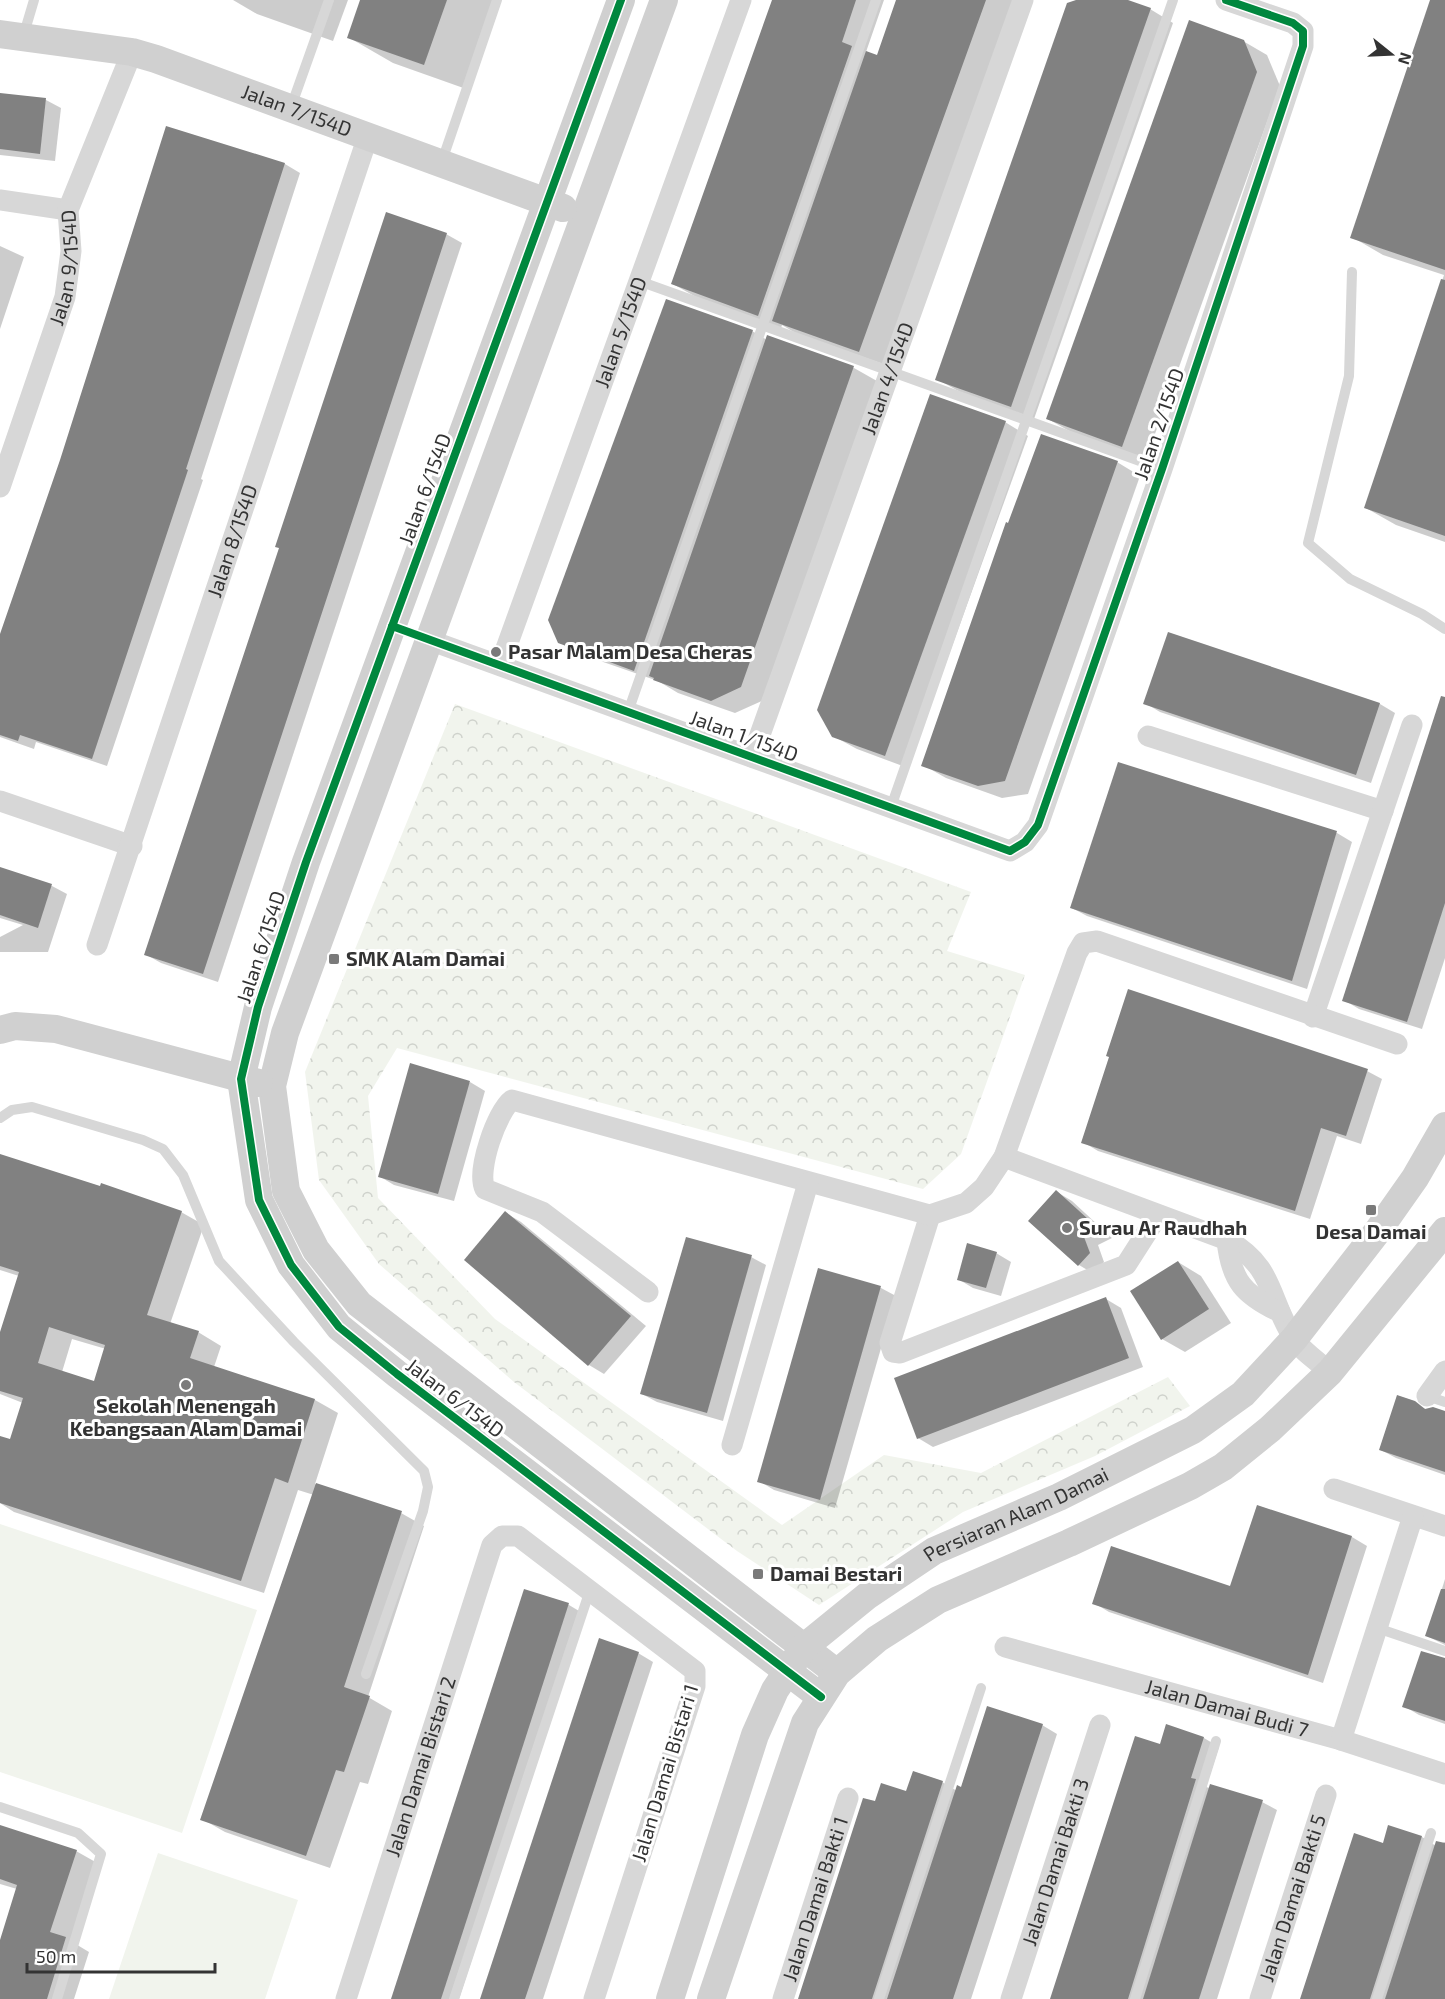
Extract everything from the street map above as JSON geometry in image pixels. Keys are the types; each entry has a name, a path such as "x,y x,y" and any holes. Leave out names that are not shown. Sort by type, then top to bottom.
{"street":[{"name":"Jalan 6/154D","path":"621,0 306,862 258,1007 241,1079 245,1117 259,1200 291,1265 339,1327 779,1674 821,1697"},
{"name":"Jalan 6/154D","path":"664,0 285,1034 272,1086 286,1191 316,1250 359,1304 802,1639 837,1673"},
{"name":"Jalan 5/154D","path":"500,665 741,0"},
{"name":"Jalan 4/154D","path":"752,757 1023,0"},
{"name":"Jalan 2/154D","path":"1038,825 1162,470 1302,46 1303,31 1293,23 1226,0"},
{"name":"Jalan 7/154D","path":"11,36 132,52 156,59 585,216"},
{"name":"Jalan 9/154D","path":"0,487 64,297 71,251 68,210 132,52"},
{"name":"Jalan 8/154D","path":"97,945 368,136"},
{"path":"531,246 533,223 509,188 543,179 555,171 570,140"},
{"path":"0,200 68,210"},
{"path":"392,626 429,640"},
{"name":"Jalan 1/154D","path":"429,640 1010,851 1025,842 1038,825"},
{"path":"1313,1017 1412,725"},
{"path":"1148,736 1383,811"},
{"path":"0,801 132,846"},
{"path":"648,1292 542,1212 485,1189 481,1182 484,1160 504,1107 512,1100 930,1215 966,1203 984,1187 1004,1157 1077,953 1083,943 1097,941 1397,1044"},
{"path":"204,1068 236,1043 258,1007"},
{"path":"0,1030 15,1026 56,1029 272,1086"},
{"path":"204,1068 219,1081 245,1117"},
{"name":"Persiaran Alam Damai","path":"670,1999 755,1735 779,1674 802,1639 934,1551 1059,1497 1193,1430 1243,1394 1294,1339 1383,1223 1415,1178 1445,1126"},
{"path":"1004,1157 1227,1240 1245,1250 1273,1288 1280,1312 1294,1339 1330,1372"},
{"path":"732,1445 808,1183"},
{"path":"930,1215 890,1343 893,1352 900,1353 1126,1265 1158,1215"},
{"path":"711,1999 801,1734 837,1673 877,1640 938,1600 1069,1543 1190,1486 1223,1467 1270,1429 1330,1372 1445,1231"},
{"path":"1436,1399 1445,1371"},
{"path":"1334,1490 1445,1526"},
{"path":"1341,1740 1413,1516"},
{"name":"Jalan Damai Bistari 1","path":"502,1536 518,1536 695,1671 695,1686 594,1999"},
{"name":"Jalan Damai Bistari 2","path":"346,1999 492,1545 502,1536"},
{"name":"Jalan Damai Budi 7","path":"1005,1647 1341,1740 1445,1774"},
{"name":"Jalan Damai Bakti 3","path":"1011,1999 1100,1725"},
{"name":"Jalan Damai Bakti 5","path":"1260,1999 1326,1795"},
{"name":"Jalan Damai Bakti 1","path":"783,1999 848,1798"}],"lane":[{"path":"11,36 34,0"},
{"path":"290,107 329,0"},
{"path":"442,162 497,0"},
{"path":"628,712 876,0"},
{"path":"891,807 1173,0"},
{"path":"1352,272 1349,376 1308,543 1350,579 1422,614 1445,629"},
{"path":"639,281 1162,470"},
{"path":"0,1118 12,1110 32,1107 143,1140 163,1149 183,1175 219,1261 294,1342 424,1471 428,1487 423,1511 366,1674"},
{"path":"454,1999 590,1590"},
{"path":"1377,1628 1445,1651"},
{"path":"879,1999 981,1688"},
{"path":"1135,1999 1216,1741"},
{"path":"0,1807 78,1833 101,1854 57,1999"},
{"path":"1377,1999 1431,1833"}],"green space":[{"path":"455,704 971,892 947,951 1025,975 961,1154 923,1189 397,1048 368,1096 378,1198 495,1319 782,1525 884,1455 981,1473 1168,1377 1190,1406 1095,1456 963,1512 819,1605 737,1551 514,1382 379,1264 319,1180 305,1072"},
{"path":"0,1524 257,1610 182,1833 0,1772"},
{"path":"158,1853 298,1900 265,1999 109,1999"}],"building":[{"path":"360,0 447,0 424,65 347,38"},
{"path":"772,0 856,0 842,42 852,46 758,316 671,284"},
{"path":"896,0 986,0 859,352 772,321 866,51 877,55"},
{"path":"1076,0 1128,0 1151,8 1011,407 935,380 1067,3"},
{"path":"1430,0 1445,0 1445,270 1350,238"},
{"path":"1189,20 1244,40 1257,72 1122,447 1046,419"},
{"path":"0,93 46,98 40,154 0,149"},
{"path":"166,126 285,163 186,469 188,470 92,759 20,735 18,741 0,735 0,634 60,460"},
{"path":"386,212 447,233 203,974 144,955 279,548 275,547"},
{"path":"1441,279 1445,280 1445,536 1364,508"},
{"path":"666,299 753,330 634,671 558,643 548,620"},
{"path":"767,335 854,366 741,687 711,701 653,680 654,678 649,676"},
{"path":"930,394 1006,421 885,756 832,737 817,710"},
{"path":"1041,434 1118,461 1005,781 978,786 921,766 1006,522 1008,523"},
{"path":"1168,632 1380,703 1356,775 1143,704"},
{"path":"1441,696 1445,697 1445,903 1407,1022 1342,1001"},
{"path":"1118,762 1337,831 1292,981 1070,908"},
{"path":"0,867 52,884 38,928 0,915"},
{"path":"1128,989 1368,1069 1346,1136 1321,1128 1295,1211 1081,1143"},
{"path":"410,1063 470,1081 438,1194 378,1177"},
{"path":"0,1154 100,1186 101,1183 182,1211 147,1315 199,1331 190,1358 315,1399 288,1483 275,1478 241,1581 0,1503 0,1436 10,1439 23,1398 0,1391 0,1332 19,1272 0,1266","holes":["49,1327 105,1345 94,1381 38,1363"]},
{"name":"Surau Ar Raudhah","path":"1056,1190 1099,1229 1084,1237 1090,1253 1078,1266 1028,1221"},
{"path":"505,1211 631,1316 588,1366 464,1260"},
{"path":"686,1237 752,1255 707,1413 640,1394"},
{"path":"967,1243 997,1252 986,1288 957,1280"},
{"path":"1178,1261 1209,1309 1161,1340 1130,1291"},
{"path":"818,1268 881,1286 820,1500 757,1482"},
{"path":"1106,1297 1129,1358 917,1439 894,1378"},
{"path":"1397,1395 1415,1401 1425,1409 1433,1407 1445,1411 1445,1472 1379,1450"},
{"path":"316,1483 402,1511 344,1687 370,1696 344,1772 336,1770 306,1856 200,1820"},
{"path":"1257,1505 1352,1536 1308,1675 1092,1604 1111,1546 1230,1586"},
{"path":"524,1589 569,1603 478,1885 441,1999 391,1999"},
{"path":"1441,1589 1445,1589 1445,1643 1425,1636"},
{"path":"599,1638 639,1652 545,1939 525,1999 480,1999"},
{"path":"1421,1651 1445,1658 1445,1721 1402,1707"},
{"path":"987,1706 1043,1724 953,1999 887,1999 957,1785 961,1787"},
{"path":"1166,1724 1204,1737 1191,1778 1196,1779 1128,1999 1050,1999 1135,1736 1160,1744"},
{"path":"913,1771 943,1781 872,1999 798,1999 863,1798 875,1801 881,1783 906,1791"},
{"path":"1210,1784 1263,1800 1199,1999 1143,1999"},
{"path":"0,1825 77,1850 50,1932 66,1937 47,1999 0,1999 0,1940 17,1885 0,1879"},
{"path":"1388,1825 1422,1836 1370,1999 1300,1999 1354,1833 1383,1843"},
{"path":"1436,1841 1445,1843 1445,1999 1385,1999"}],"cycle path":[{"path":"621,0 306,862 258,1007 241,1079 259,1200 291,1265 339,1327 397,1374 821,1697"},
{"path":"392,626 1010,851 1025,842 1038,825 1162,469 1303,46 1303,31 1293,23 1226,0"}],"place":[{"name":"Pasar Malam Desa Cheras","path":"496,652"},
{"name":"SMK Alam Damai","path":"334,959"},
{"name":"Desa Damai","path":"1371,1210"},
{"name":"Surau Ar Raudhah","path":"1067,1228"},
{"name":"Sekolah Menengah Kebangsaan Alam Damai","path":"186,1385"},
{"name":"Damai Bestari","path":"758,1574"}]}
